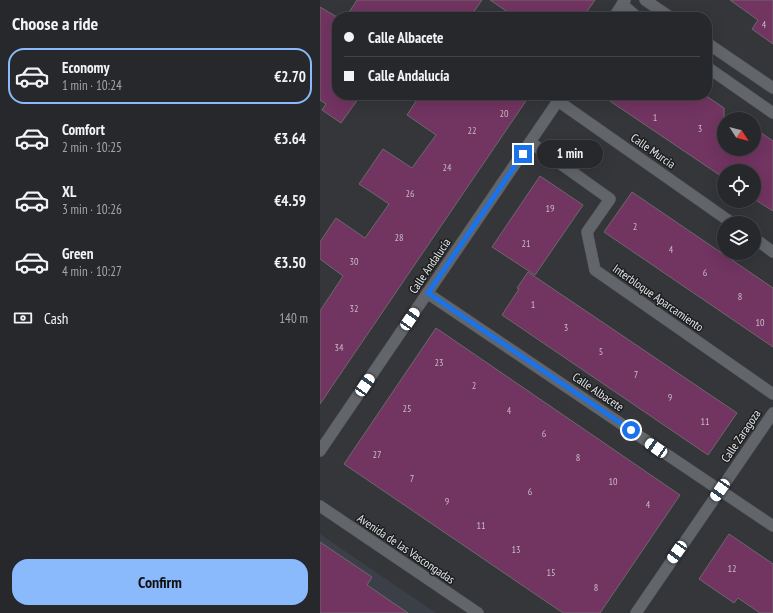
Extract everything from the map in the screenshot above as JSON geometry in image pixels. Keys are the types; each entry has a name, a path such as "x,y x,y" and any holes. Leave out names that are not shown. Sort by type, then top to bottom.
{"street":[{"path":"645,0 663,12"},
{"path":"617,12 624,2 633,12"},
{"path":"712,46 773,88"},
{"path":"712,70 773,113"},
{"name":"Calle Andalucía","path":"320,451 559,100"},
{"name":"Calle Murcia","path":"563,100 722,216"},
{"name":"Interbloque Aparcamiento","path":"530,142 610,199 587,232 595,270 773,394"},
{"path":"761,243 773,252"},
{"name":"Calle Albacete","path":"428,293 773,526"},
{"name":"Calle Zaragoza","path":"636,613 773,413"},
{"name":"Avenida de las Vascongadas","path":"320,506 478,613"}],"shaded area":[{"path":"320,534 436,613 320,613"}],"building":[{"path":"357,0 482,0 474,12 349,12"},
{"path":"490,0 595,0 587,12 508,12"},
{"path":"730,0 773,0 773,44 752,29 758,20"},
{"path":"320,7 332,14 332,100 357,100 341,123 322,110 326,104 320,100"},
{"path":"417,100 527,100 320,404 320,311 343,276 320,259 320,242 336,218 365,238 389,204 359,184 383,149 412,168 436,135 407,115"},
{"path":"608,100 712,100 724,108 724,112 717,112 717,156 761,156 761,133 773,141 773,211 761,203 761,164 717,164 717,173"},
{"path":"540,176 583,205 535,275 492,247"},
{"path":"632,192 717,250 717,260 732,260 773,288 773,347 604,232"},
{"path":"528,272 737,413 708,455 502,315"},
{"path":"436,328 680,495 600,613 563,613 344,464"},
{"path":"729,534 773,564 773,613 760,613 738,598 734,603 699,579"},
{"path":"320,542 372,577 367,585 408,613 320,613"}],"route":[{"path":"523,154 428,293 631,430"}]}
